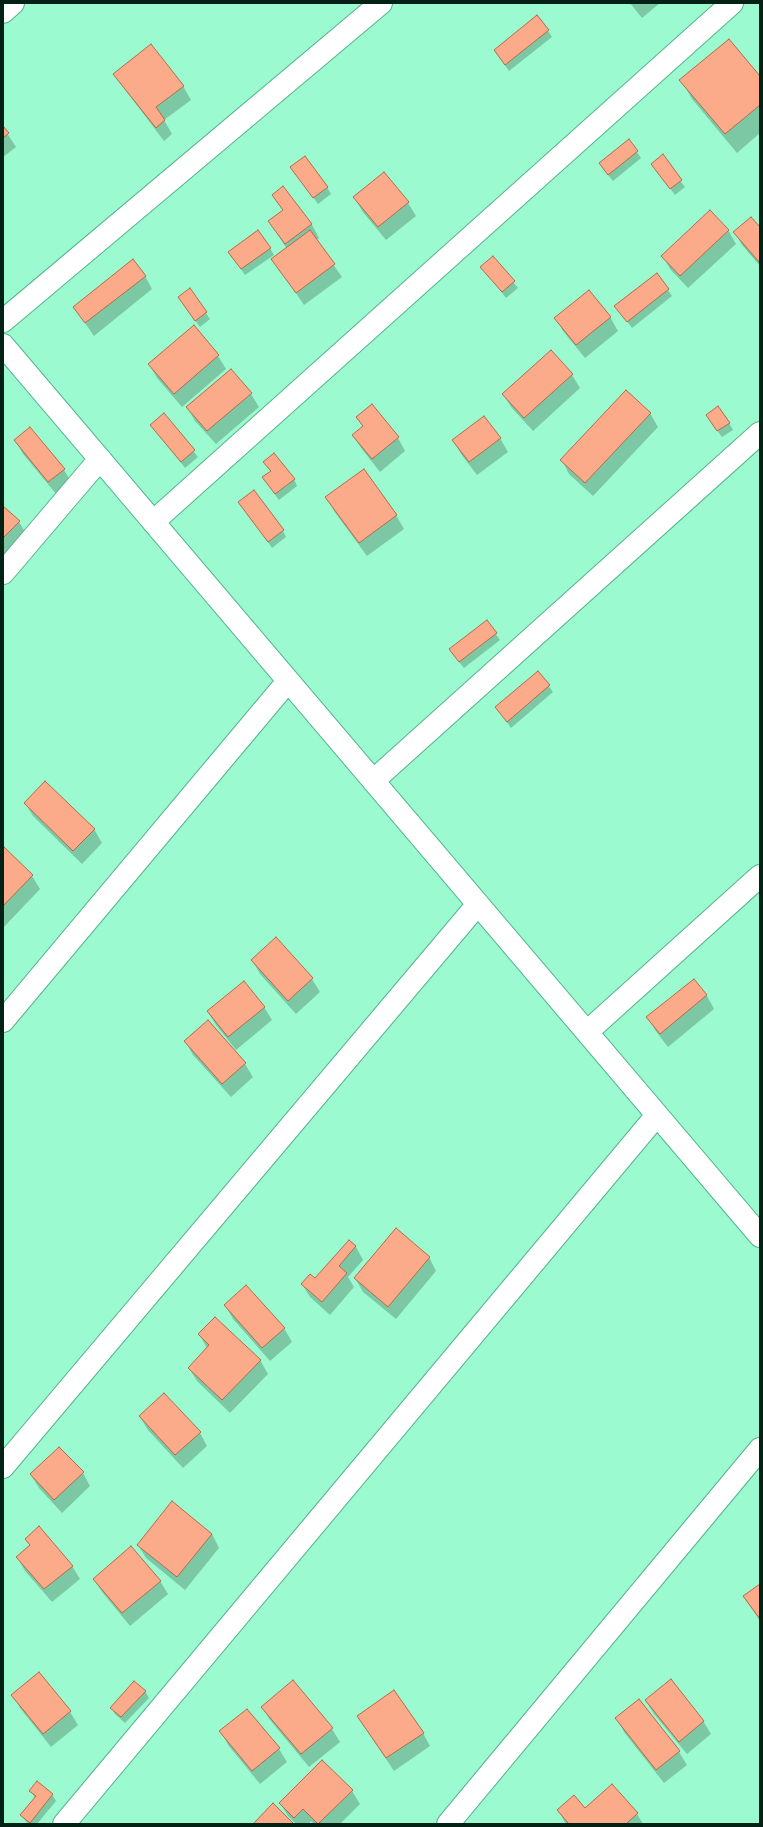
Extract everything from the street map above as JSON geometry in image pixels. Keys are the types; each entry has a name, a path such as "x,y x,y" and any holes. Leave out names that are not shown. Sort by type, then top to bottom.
{"street":[{"path":"3,12 13,3"},
{"path":"3,321 381,3"},
{"path":"153,522 732,3"},
{"path":"3,345 760,1236"},
{"path":"373,781 760,433"},
{"path":"3,573 100,459"},
{"path":"3,1021 288,681"},
{"path":"587,1032 760,876"},
{"path":"3,1467 478,904"},
{"path":"64,1824 657,1115"},
{"path":"448,1824 760,1449"}],"building":[{"path":"537,15 549,30 505,65 494,50"},
{"path":"729,39 760,76 760,105 725,134 679,80"},
{"path":"151,44 184,86 156,107 165,120 156,128 113,74"},
{"path":"3,126 9,133 3,138"},
{"path":"629,139 638,151 608,175 599,163"},
{"path":"663,154 682,180 670,189 651,164"},
{"path":"305,156 328,187 313,198 290,167"},
{"path":"384,172 409,202 378,227 353,197"},
{"path":"283,186 312,224 285,244 268,221 283,210 272,195"},
{"path":"710,210 729,230 680,276 661,256"},
{"path":"751,217 760,227 760,263 733,232"},
{"path":"258,230 271,248 241,269 228,252"},
{"path":"310,230 335,264 296,293 271,259"},
{"path":"493,256 515,281 502,292 480,267"},
{"path":"133,259 146,276 85,323 73,307"},
{"path":"657,273 669,289 627,322 614,306"},
{"path":"190,288 207,312 195,321 178,297"},
{"path":"589,290 611,317 576,345 554,318"},
{"path":"194,325 219,355 174,394 148,364"},
{"path":"551,350 573,374 524,418 502,394"},
{"path":"231,369 252,393 207,431 186,407"},
{"path":"626,390 651,413 585,483 560,460"},
{"path":"372,404 399,437 372,459 352,435 363,426 356,417"},
{"path":"718,406 730,423 717,431 706,415"},
{"path":"164,413 195,450 181,462 150,425"},
{"path":"484,416 501,438 469,462 452,440"},
{"path":"30,427 65,469 48,482 14,440"},
{"path":"274,453 295,479 275,494 262,477 271,471 263,462"},
{"path":"364,469 397,515 359,543 325,497"},
{"path":"254,490 284,530 268,542 238,502"},
{"path":"3,506 20,521 3,538"},
{"path":"487,620 497,633 459,662 449,649"},
{"path":"538,671 550,685 507,722 495,707"},
{"path":"45,781 95,829 73,851 24,803"},
{"path":"3,846 33,875 3,906"},
{"path":"276,937 313,978 288,1001 251,960"},
{"path":"694,979 707,995 660,1034 646,1017"},
{"path":"244,981 265,1007 228,1037 207,1011"},
{"path":"208,1020 246,1063 222,1084 184,1041"},
{"path":"396,1228 430,1257 388,1307 354,1278"},
{"path":"349,1240 356,1246 339,1266 347,1273 322,1302 301,1284 310,1274 315,1278"},
{"path":"246,1285 285,1328 262,1348 224,1305"},
{"path":"215,1317 261,1360 222,1400 188,1368 209,1345 198,1334"},
{"path":"164,1393 201,1432 175,1455 139,1416"},
{"path":"59,1447 84,1472 54,1500 30,1474"},
{"path":"172,1501 212,1534 177,1577 137,1545"},
{"path":"39,1526 73,1566 44,1589 16,1557 30,1545 25,1539"},
{"path":"131,1546 161,1581 122,1613 93,1579"},
{"path":"760,1584 760,1619 743,1596"},
{"path":"39,1672 71,1711 43,1734 11,1695"},
{"path":"671,1679 704,1721 679,1742 645,1700"},
{"path":"293,1680 333,1728 301,1754 261,1707"},
{"path":"134,1681 146,1691 121,1717 110,1708"},
{"path":"394,1690 424,1733 386,1758 357,1716"},
{"path":"639,1699 680,1751 656,1770 615,1718"},
{"path":"247,1709 280,1748 252,1771 219,1731"},
{"path":"322,1760 353,1790 318,1824 303,1809 294,1818 279,1803"},
{"path":"37,1781 53,1794 30,1823 20,1815 36,1796 29,1791"},
{"path":"612,1784 638,1813 626,1824 569,1824 557,1810 574,1795 585,1808"},
{"path":"273,1803 294,1824 253,1824"}]}
